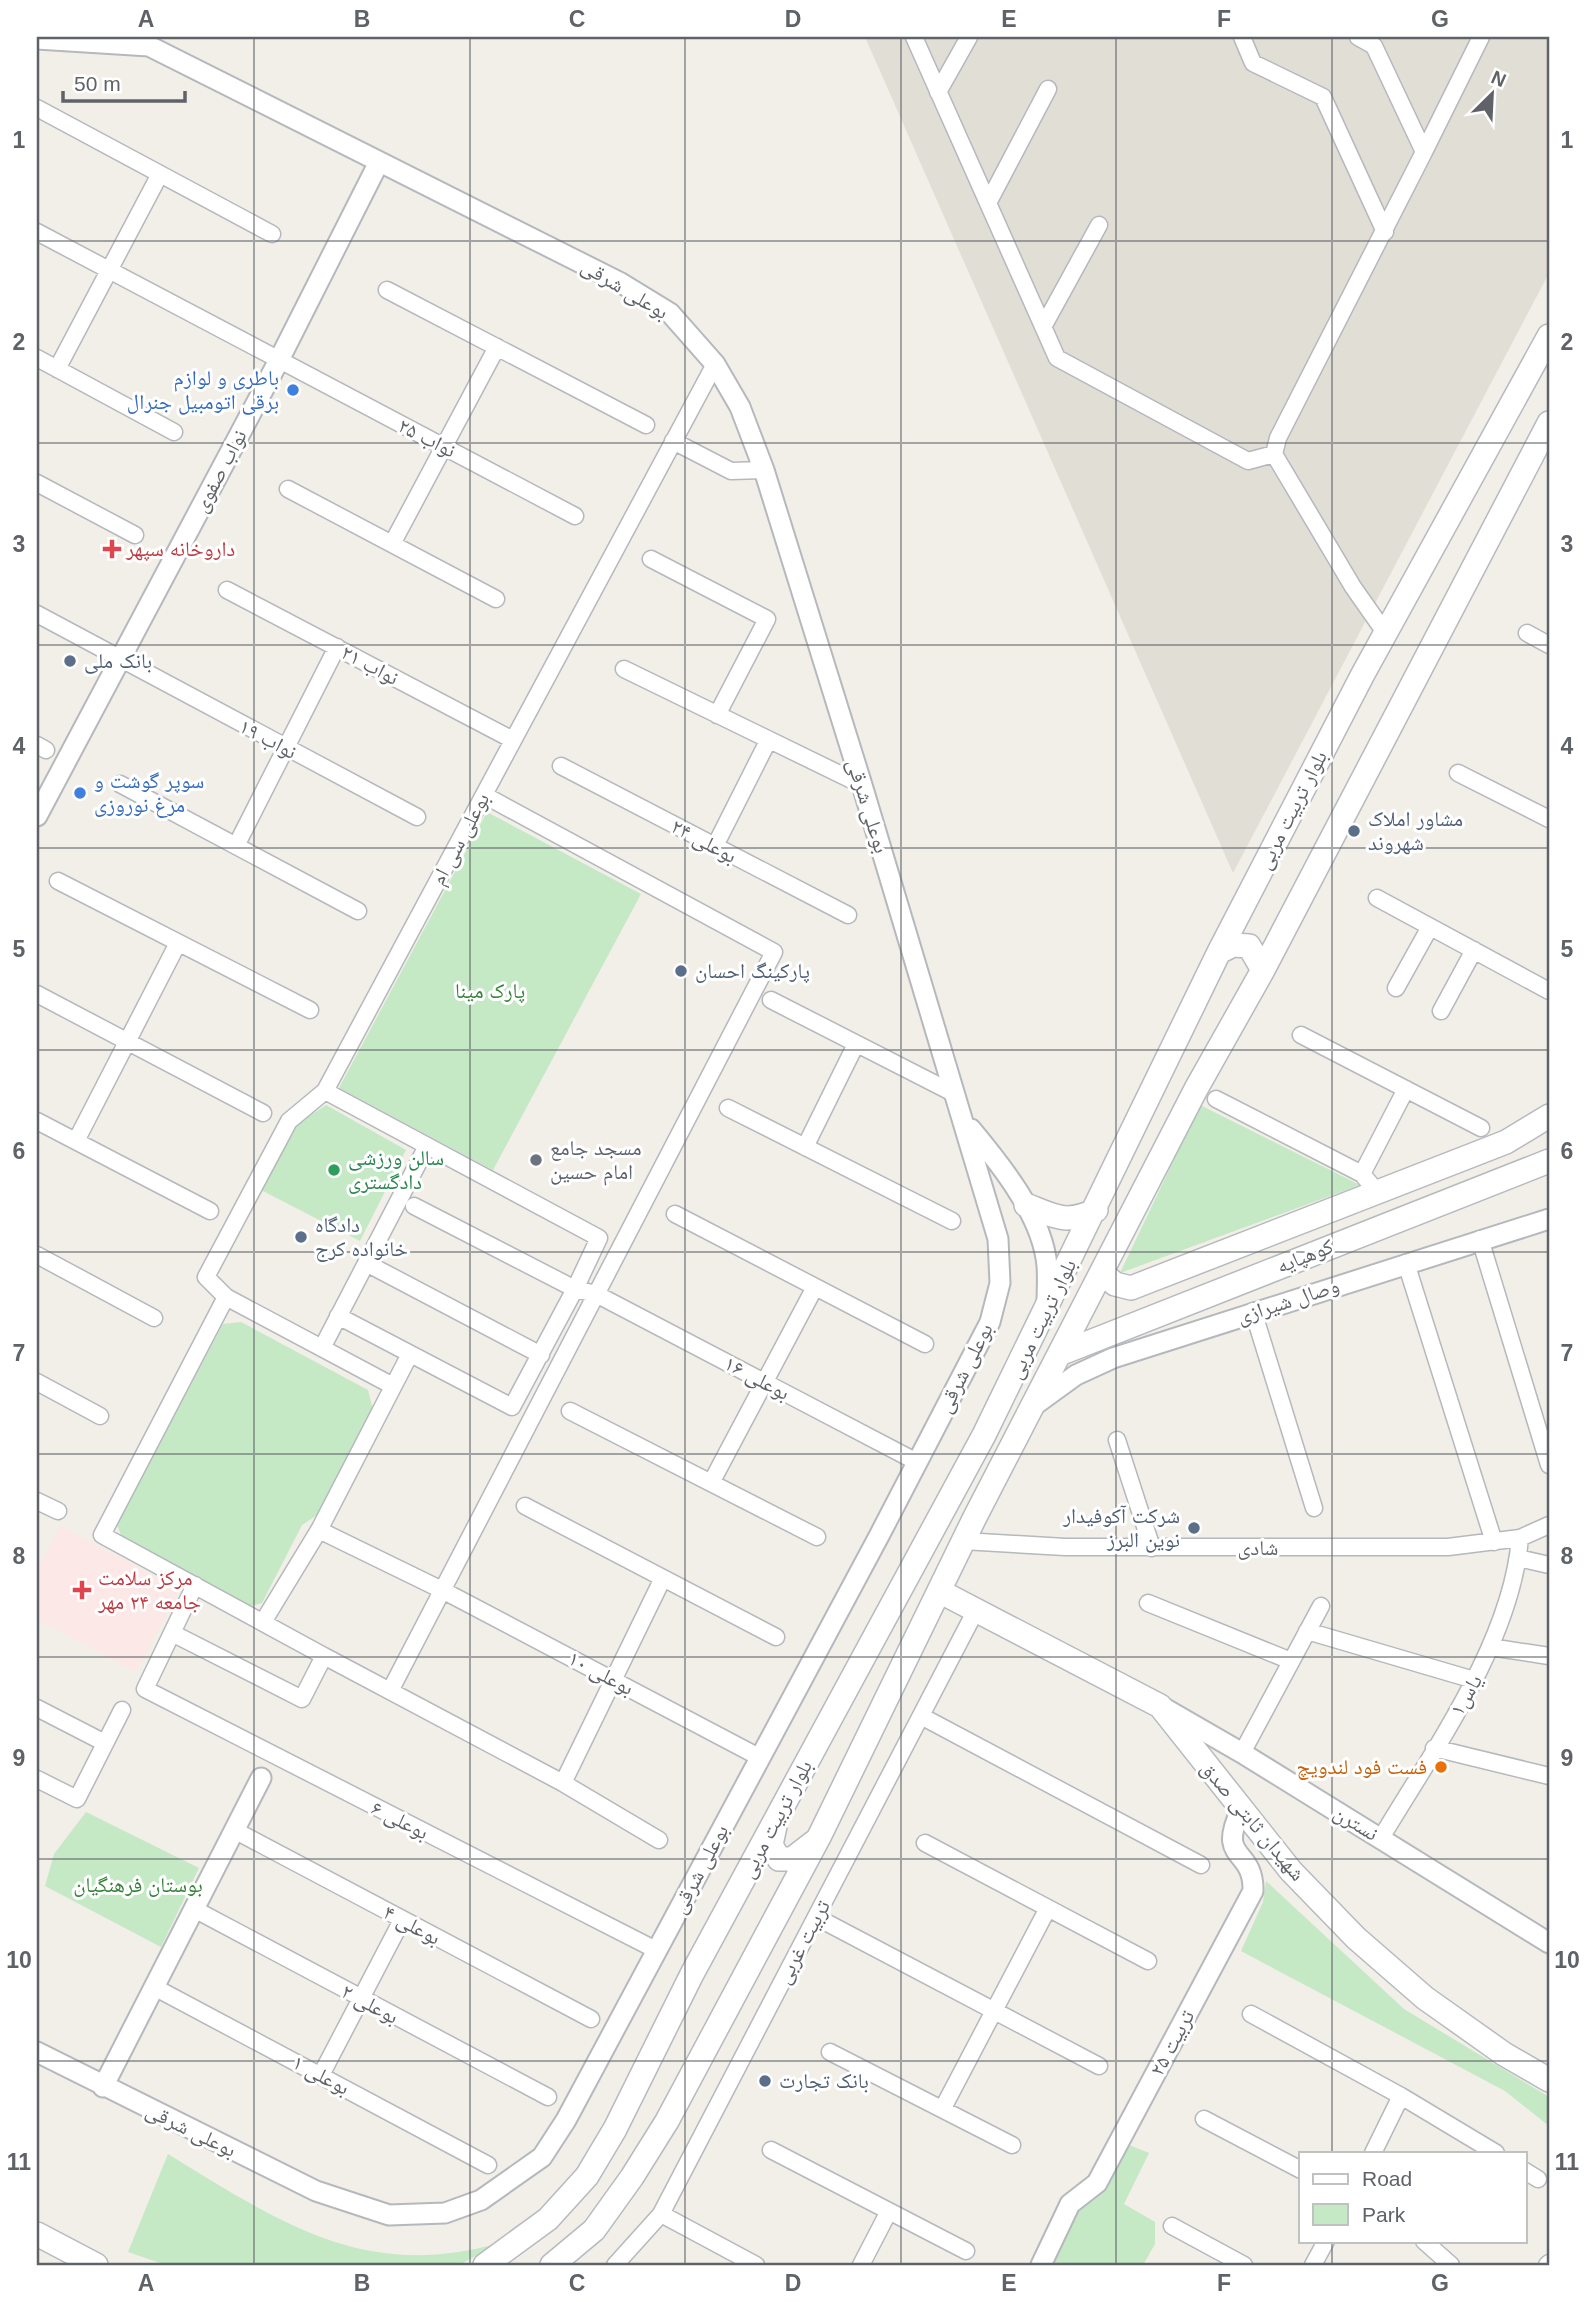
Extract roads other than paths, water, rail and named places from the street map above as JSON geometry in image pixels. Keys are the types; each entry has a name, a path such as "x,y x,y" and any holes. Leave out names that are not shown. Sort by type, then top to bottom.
{"main road":[{"name":"بلوار تربیت مربی","path":"485,2265 548,2219 587,2176 779,1813 984,1435 1096,1210 1219,952 1386,634 1549,335"},
{"name":"بلوار تربیت مربی","path":"552,2265 594,2230 632,2177 667,2120 820,1835 963,1541 1036,1404 1196,1089 1263,970 1549,423"},
{"path":"1219,952 1233,945 1249,946 1263,970"},
{"name":"کوهپایه","path":"1113,1331 1100,1327 1093,1318 1101,1297 1112,1291 1131,1288 1326,1215 1506,1142 1549,1116"},
{"name":"کوهپایه","path":"1062,1353 1549,1161"},
{"path":"1026,1205 1065,1219 1078,1219 1096,1210"},
{"path":"1350,1205 1349,1221 1366,1231"},
{"path":"1326,1215 1339,1224 1341,1233 1337,1244"},
{"path":"1102,1273 1115,1284 1131,1288"},
{"name":"شهیدان ثابتی صدق","path":"940,1591 1160,1706 1291,1871 1356,1938 1405,1981 1504,2054 1549,2080"},
{"path":"779,1813 771,1845 779,1859 799,1856 820,1835"},
{"path":"37,2234 96,2265"}],"street":[{"path":"914,37 1057,358 1248,461 1274,454"},
{"path":"938,92 969,37"},
{"path":"1242,37 1253,63 1323,97 1385,232"},
{"path":"1358,37 1374,46 1424,152"},
{"path":"1386,634 1353,587 1274,454 1278,438 1385,232 1481,37"},
{"path":"37,40 143,41"},
{"name":"بوعلی شرقی","path":"37,2053 316,2191 389,2215 445,2213 481,2200 541,2157 566,2120 917,1462 990,1322 1000,1283 998,1239 862,785 764,470 740,407 715,364 670,313 621,283 143,41"},
{"path":"988,203 1048,89"},
{"path":"37,107 272,234"},
{"name":"نواب صفوی","path":"37,816 278,362 379,162"},
{"path":"57,369 160,174"},
{"path":"1043,327 1099,225"},
{"name":"نواب ۲۵","path":"37,232 278,362 575,516"},
{"path":"387,290 646,425"},
{"path":"392,544 497,347"},
{"path":"37,358 174,432"},
{"name":"بوعلی سی ام","path":"226,1297 206,1278 289,1121 325,1091 715,364"},
{"path":"673,441 730,471 764,470"},
{"path":"37,483 135,535"},
{"path":"288,489 496,599"},
{"path":"651,559 767,619 717,715"},
{"name":"نواب ۲۱","path":"227,590 513,740"},
{"name":"نواب ۱۹","path":"37,614 416,817"},
{"path":"1527,633 1549,645"},
{"path":"236,846 337,648"},
{"path":"624,669 862,785"},
{"path":"715,846 768,741"},
{"name":"بوعلی ۲۴","path":"561,766 848,915"},
{"path":"1458,773 1549,819"},
{"path":"120,784 358,911"},
{"path":"390,1691 774,951 484,794"},
{"path":"58,881 310,1010"},
{"path":"1377,898 1549,991"},
{"path":"1396,988 1430,927"},
{"path":"76,1141 178,943"},
{"path":"1441,1011 1474,950"},
{"path":"37,994 263,1113"},
{"path":"771,1000 955,1094"},
{"path":"1301,1035 1481,1128"},
{"path":"805,1147 856,1044"},
{"path":"1362,1174 1406,1089"},
{"path":"325,1091 426,1148 599,1238 512,1407 338,1316"},
{"path":"1216,1100 1362,1174 1378,1193"},
{"path":"729,1108 953,1221"},
{"path":"37,1121 210,1211"},
{"path":"965,1122 1009,1174 1026,1205 1047,1264 1047,1309"},
{"path":"322,1348 426,1148"},
{"name":"بوعلی ۱۶","path":"414,1206 575,1289 596,1294 917,1462"},
{"path":"675,1214 925,1344"},
{"name":"وصال شیرازی","path":"1036,1404 1076,1375 1113,1358 1253,1311 1549,1219"},
{"path":"1480,1240 1549,1465"},
{"path":"37,1255 154,1318"},
{"path":"366,1263 541,1355"},
{"path":"1406,1264 1494,1542"},
{"path":"711,1483 815,1287"},
{"path":"393,1386 226,1297 102,1535 562,1783 659,1840"},
{"path":"1253,1311 1314,1508"},
{"path":"263,1622 319,1530 410,1354"},
{"path":"37,1382 100,1416"},
{"path":"570,1411 817,1537"},
{"path":"1117,1440 1152,1548"},
{"path":"37,1501 58,1511"},
{"path":"525,1506 662,1580 776,1637"},
{"name":"شادی","path":"963,1541 1152,1548 1436,1547 1520,1538 1549,1525"},
{"name":"بوعلی ۱۰","path":"319,1530 442,1590 759,1757"},
{"name":"یاس۱","path":"1381,1838 1474,1680 1490,1647 1518,1558 1520,1538"},
{"path":"1518,1558 1549,1565"},
{"path":"562,1783 662,1580"},
{"path":"195,1586 172,1633 302,1699 324,1656"},
{"path":"1148,1603 1291,1661"},
{"path":"1242,1753 1321,1606"},
{"name":"تربیت غربی","path":"615,2265 661,2214 976,1610"},
{"path":"1307,1631 1474,1680"},
{"name":"بوعلی ۶","path":"172,1633 145,1689 656,1950"},
{"path":"1490,1647 1549,1656"},
{"name":"نسترن","path":"1160,1706 1242,1753 1549,1943"},
{"path":"37,1709 105,1743"},
{"path":"37,1779 77,1799 122,1710"},
{"path":"921,1716 1201,1865"},
{"path":"1434,1748 1549,1776"},
{"path":"103,2087 261,1779"},
{"name":"تربیت ۲۵","path":"1041,2265 1070,2204 1097,2183 1253,1891 1253,1876 1233,1848 1231,1839 1241,1810"},
{"name":"بوعلی ۴","path":"234,1830 591,2020"},
{"path":"925,1843 1148,1961"},
{"path":"943,2108 1048,1908"},
{"name":"بوعلی ۲","path":"194,1909 548,2097"},
{"path":"816,1917 1099,2066"},
{"path":"321,2075 402,1920"},
{"name":"بوعلی ۱","path":"154,1987 488,2165"},
{"path":"1251,2014 1401,2096 1494,2152"},
{"path":"830,2052 1012,2145"},
{"path":"1373,2152 1401,2096"},
{"path":"1204,2119 1299,2169"},
{"path":"771,2150 967,2251"},
{"path":"862,2265 889,2211"},
{"path":"661,2214 756,2265"},
{"path":"1172,2226 1244,2265"},
{"path":"1313,2265 1325,2242"},
{"path":"1425,2242 1451,2265"}],"place":[{"name":"باطری و لوازم برقی اتومبیل جنرال","path":"293,390"},
{"name":"داروخانه سپهر","path":"112,549"},
{"name":"بانک ملی","path":"70,661"},
{"name":"سوپر گوشت و مرغ نوروزی","path":"80,793"},
{"name":"مشاور املاک شهروند","path":"1354,831"},
{"name":"پارکینگ احسان","path":"681,971"},
{"name":"مسجد جامع امام حسین","path":"536,1160"},
{"name":"سالن ورزشی دادگستری","path":"334,1170"},
{"name":"دادگاه خانواده کرج","path":"301,1237"},
{"name":"شرکت آکوفیدار نوین البرز","path":"1194,1528"},
{"name":"مرکز سلامت جامعه ۲۴ مهر","path":"82,1590"},
{"name":"فست فود لندویچ","path":"1441,1767"},
{"name":"بانک تجارت","path":"765,2081"}],"park label":[{"name":"پارک مینا","path":"490,991"},
{"name":"بوستان فرهنگیان","path":"138,1885"}]}
